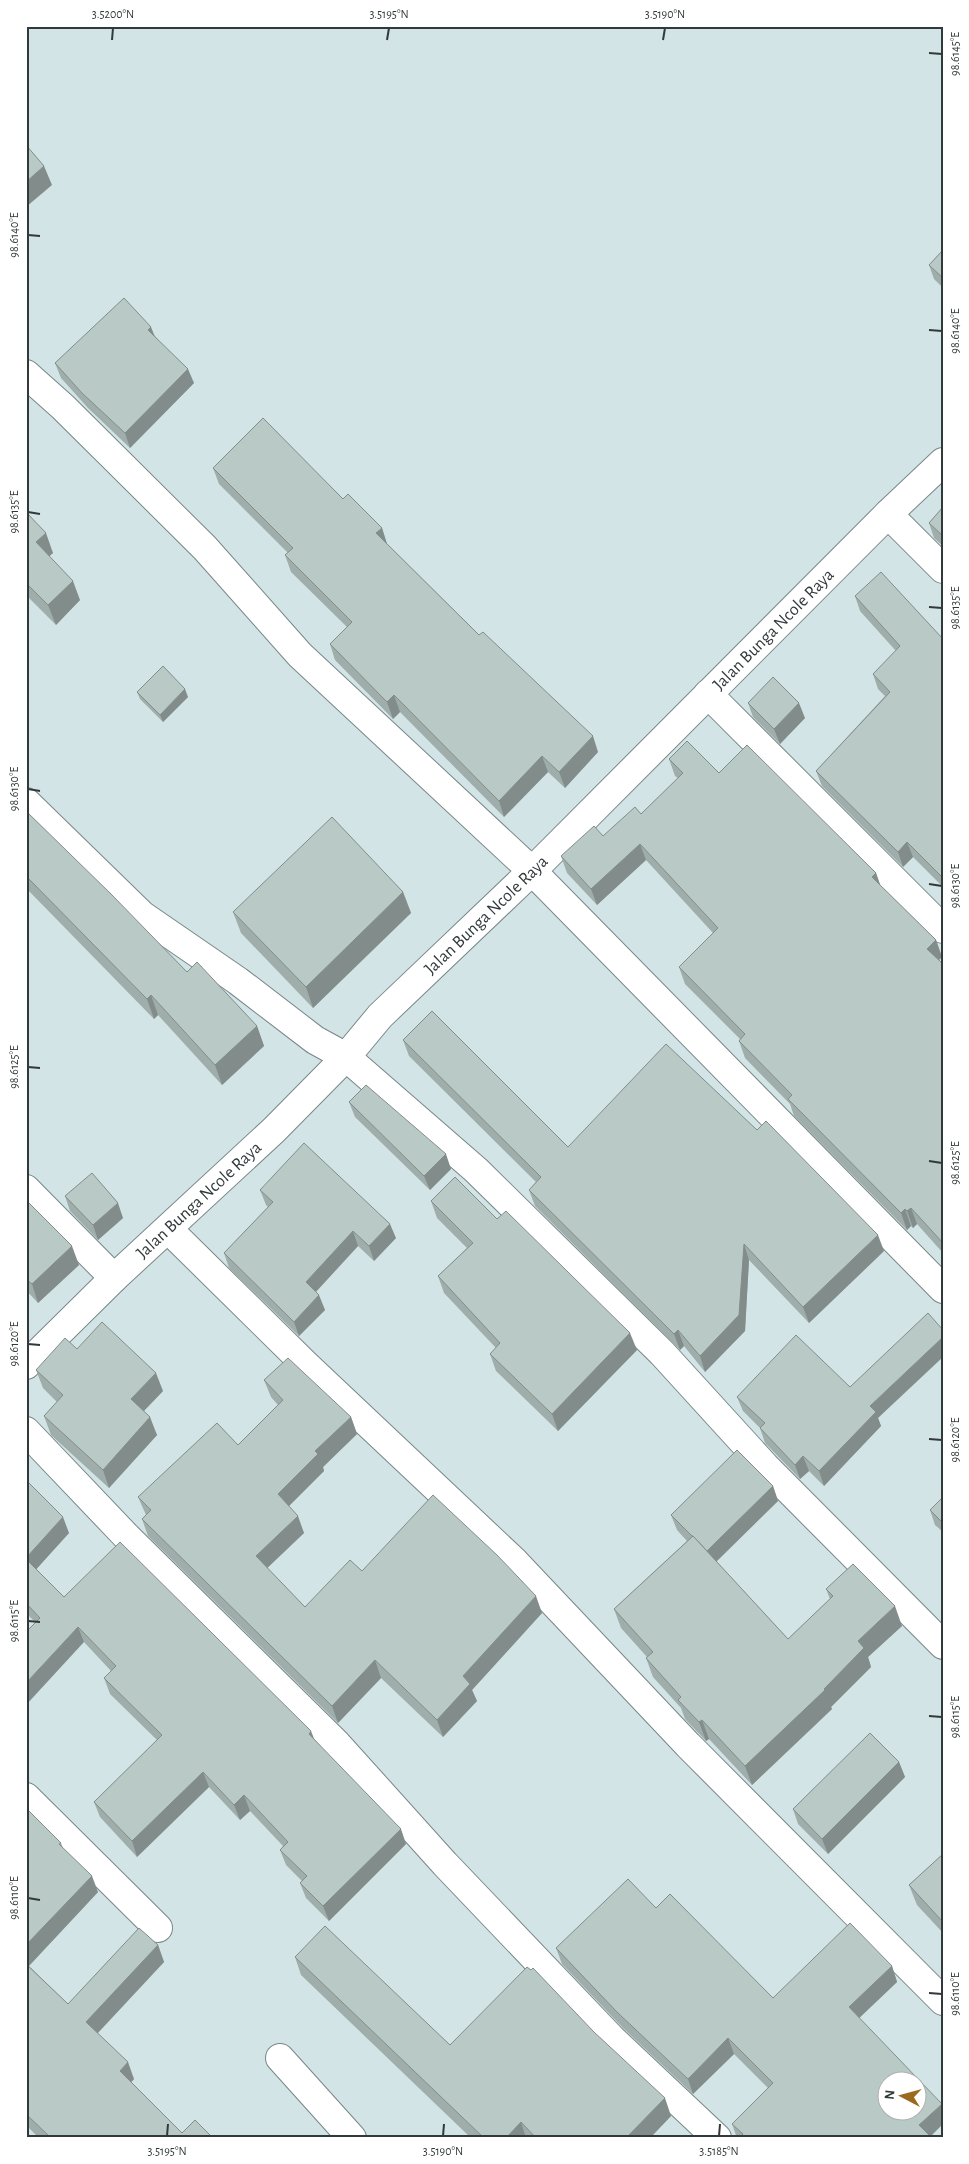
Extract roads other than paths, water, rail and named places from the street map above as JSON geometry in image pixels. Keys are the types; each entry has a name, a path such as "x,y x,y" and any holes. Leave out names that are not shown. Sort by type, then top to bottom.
{"street":[{"path":"26,374 63,407 205,548 300,654 532,871 943,1289"},
{"name":"Jalan Bunga Ncole Raya","path":"26,1365 114,1278 274,1130 346,1057 380,1016 532,871 888,514 943,462"},
{"path":"888,514 943,569"},
{"path":"708,694 943,930"},
{"path":"26,802 142,914 238,981 315,1040 346,1057 476,1170 641,1332 764,1466 943,1645"},
{"path":"26,1190 114,1278"},
{"path":"168,1229 313,1372 515,1562 688,1745 943,2000"},
{"path":"26,1431 128,1537 337,1744 445,1864 612,2038 717,2138"},
{"path":"26,1797 158,1928"},
{"path":"280,2058 352,2138"}]}
